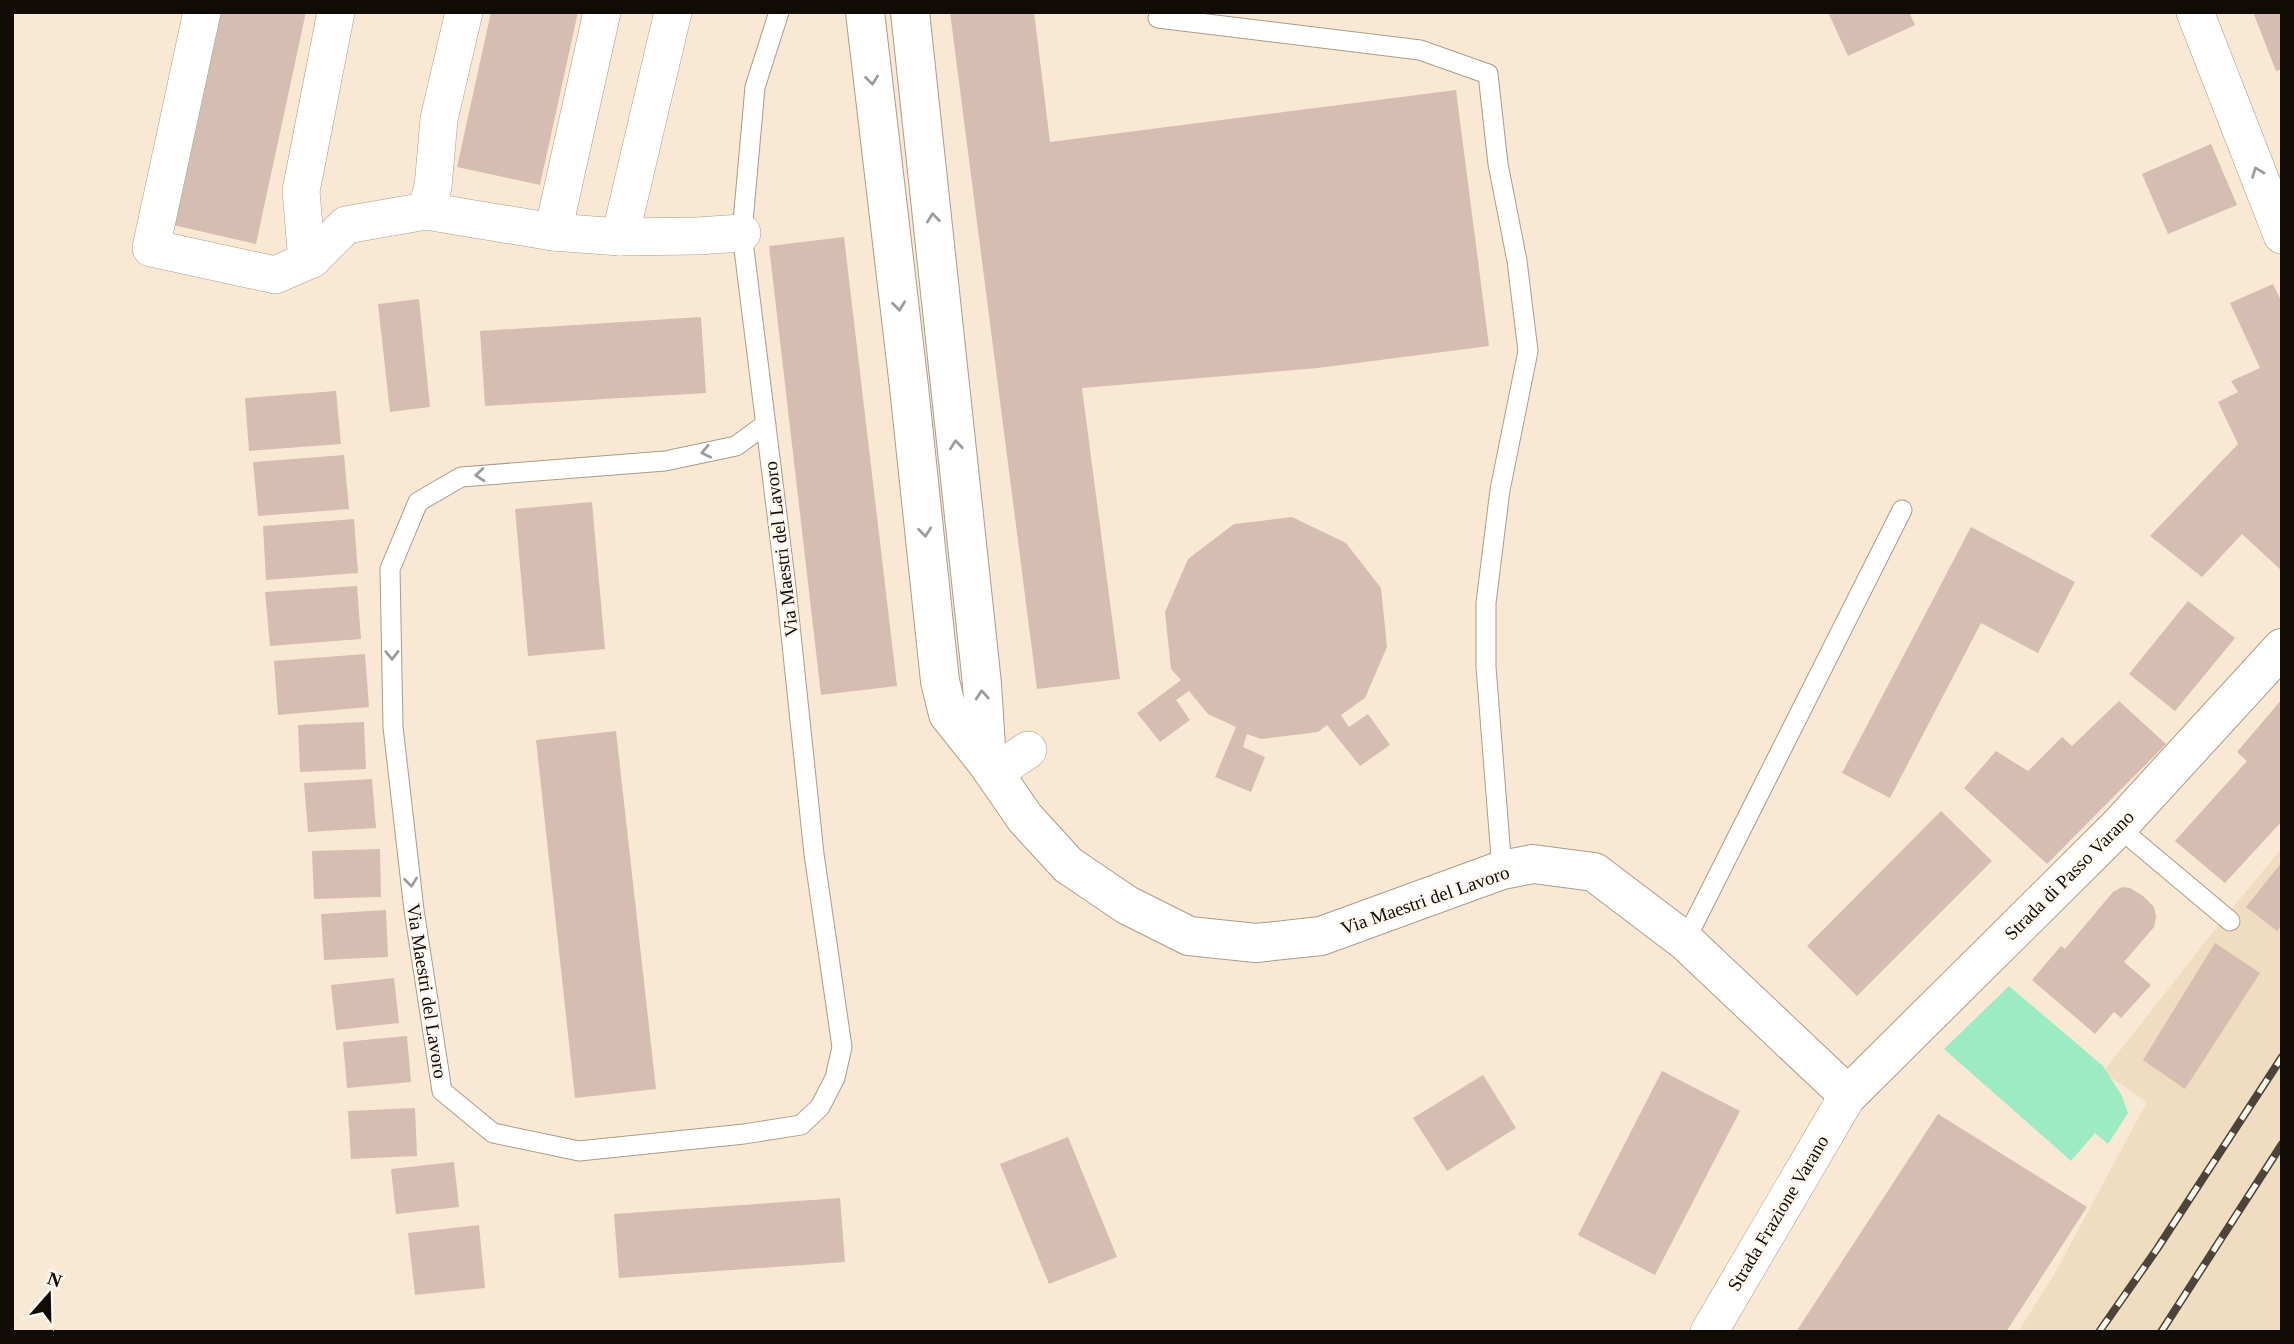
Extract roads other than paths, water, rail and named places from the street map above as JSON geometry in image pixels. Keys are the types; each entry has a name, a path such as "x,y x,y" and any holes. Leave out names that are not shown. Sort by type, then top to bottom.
{"street":[{"path":"202,12 151,248 275,275 312,259 345,225 426,212 553,232 620,237 742,233"},
{"path":"312,259 306,250 301,191 336,12"},
{"path":"426,212 433,187 439,119 464,12"},
{"path":"553,232 602,12"},
{"path":"620,237 673,12"},
{"path":"865,12 982,684 991,768 1028,750"},
{"path":"910,12 930,386"},
{"path":"2195,12 2282,235"},
{"name":"Strada di Passo Varano","path":"1848,1095 2118,827 2282,648"},
{"name":"Via Maestri del Lavoro","path":"991,768 1025,818 1068,865 1127,905 1189,936 1256,943 1321,936 1502,870 1533,864 1594,872 1685,941 1848,1095"},
{"name":"Strada Frazione Varano","path":"1709,1332 1848,1095"}],"lane":[{"name":"Via Maestri del Lavoro","path":"766,424 736,446 665,461 461,477 418,502 390,569 393,727 414,909 442,1091 493,1133 579,1151 744,1134 800,1125 820,1107 835,1079 842,1047 814,854 766,424 742,233 754,87 779,12"},
{"path":"1158,18 1420,50 1488,74 1498,164 1517,261 1528,351 1500,490 1486,603 1486,667 1502,870"},
{"path":"1685,941 1902,509"},
{"path":"2118,827 2230,921"}],"railway":[{"path":"2099,1332 2157,1249 2282,1057"},
{"path":"2161,1332 2282,1144"}]}
